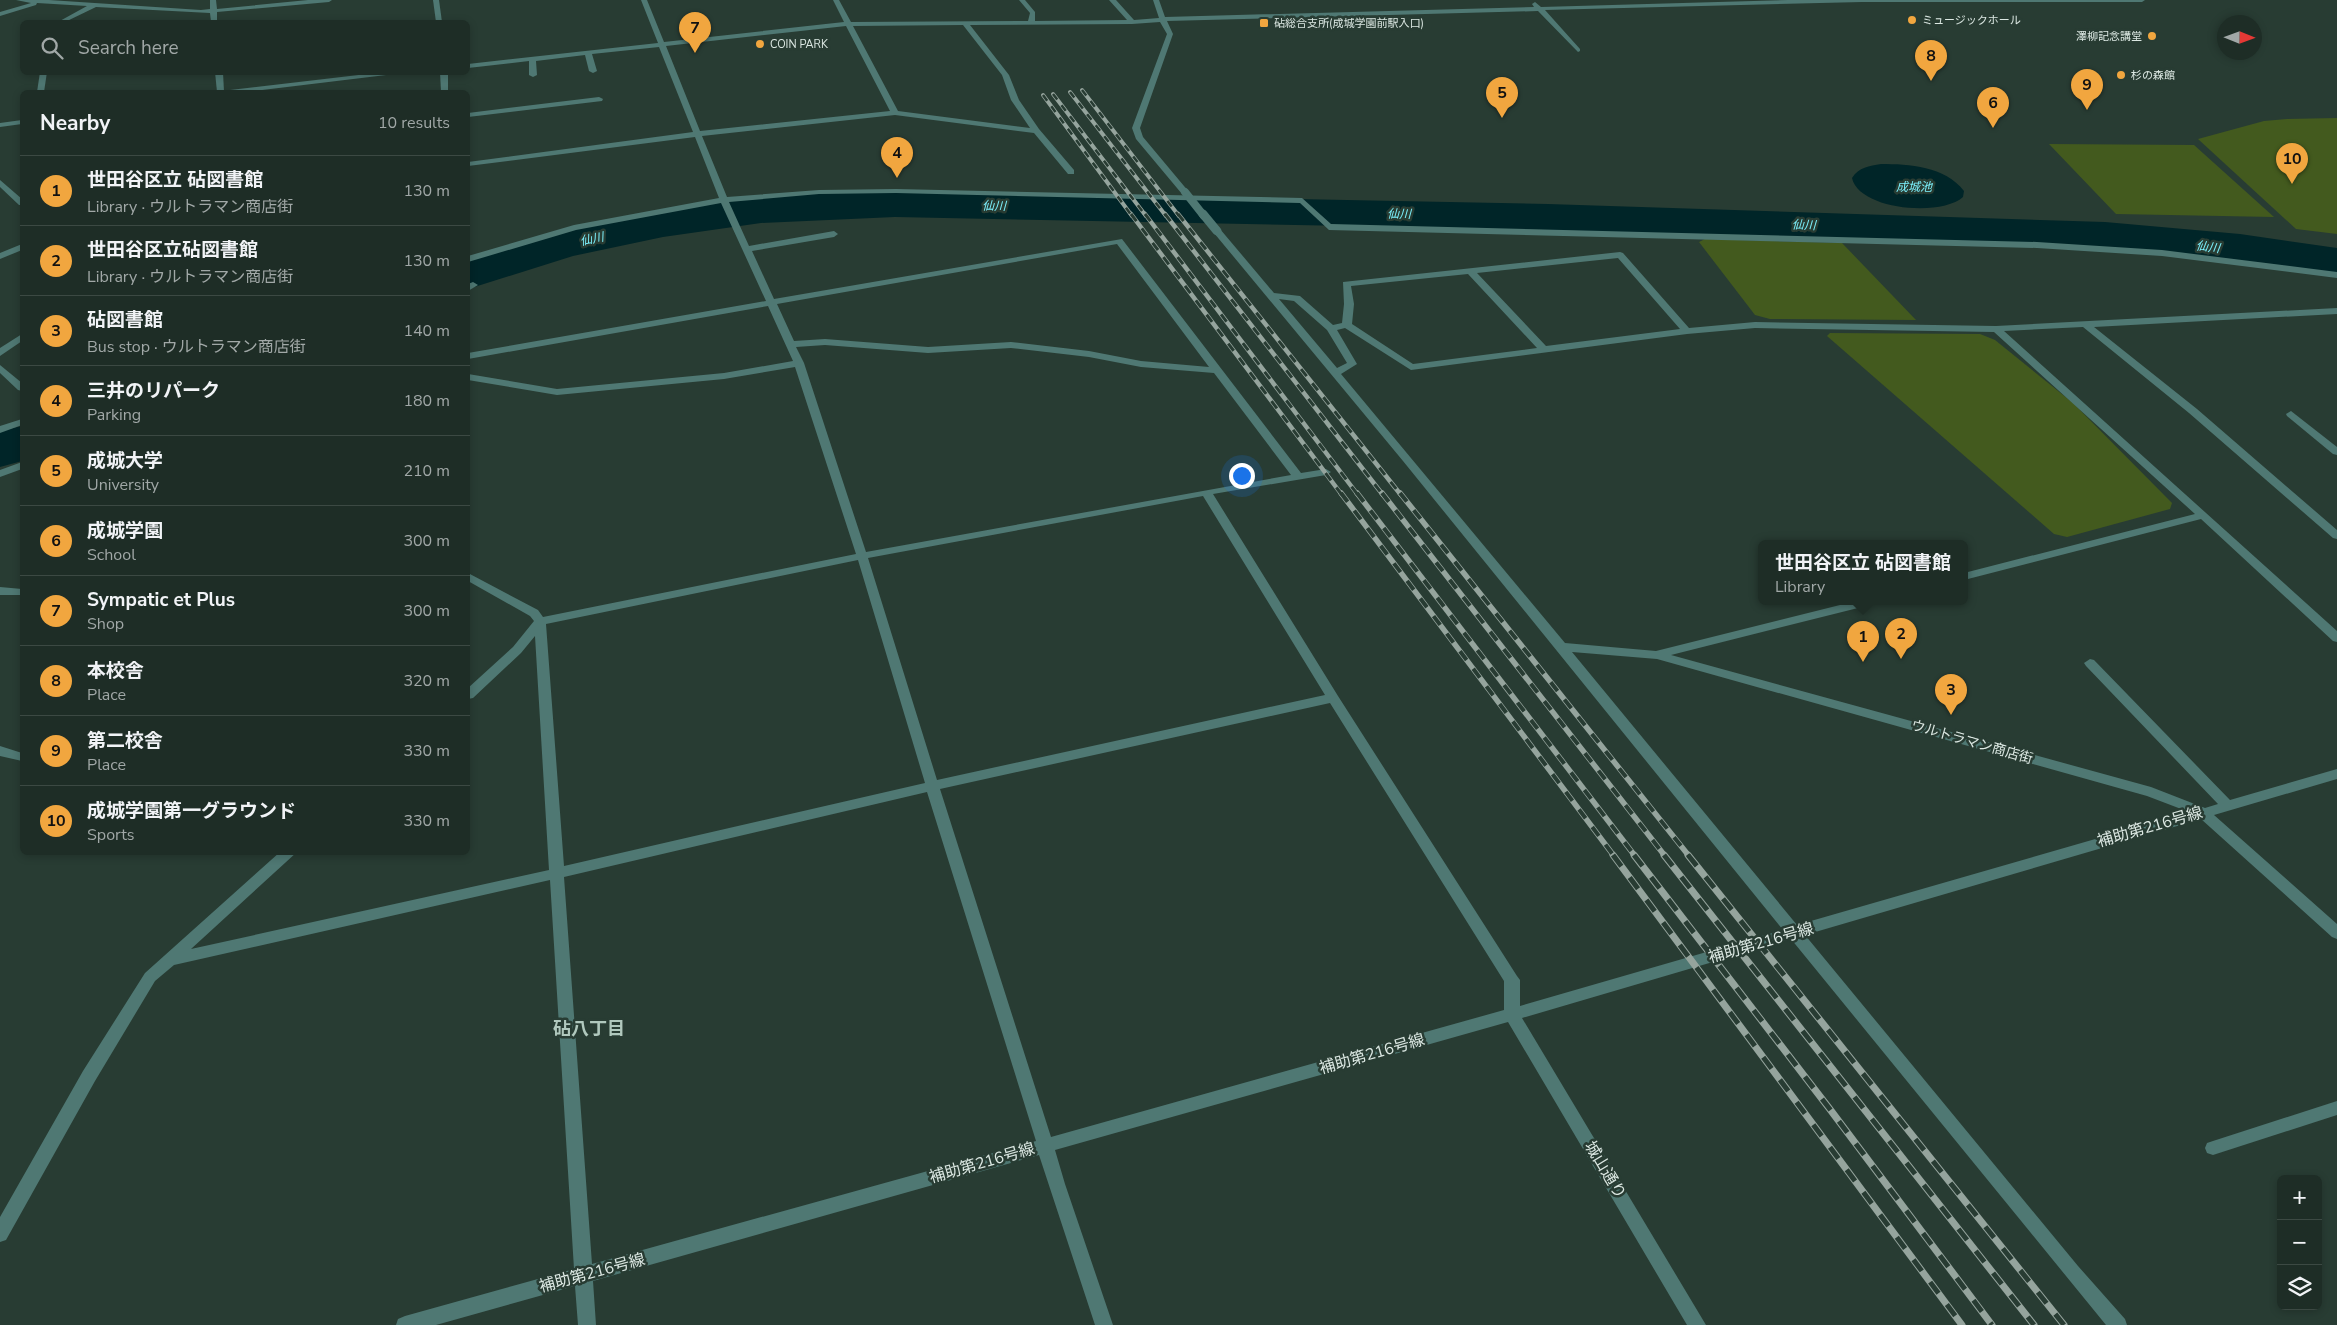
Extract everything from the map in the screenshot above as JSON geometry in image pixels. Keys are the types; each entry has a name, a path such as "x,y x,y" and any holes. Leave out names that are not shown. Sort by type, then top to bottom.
{"street":[{"path":"19,0 213,11 329,0"},
{"path":"213,0 214,20"},
{"path":"436,0 439,20"},
{"path":"644,0 663,44 696,134 725,202 799,363 862,556 932,785 1104,1325"},
{"path":"836,0 895,113"},
{"path":"1022,0 1033,13 1031,23"},
{"path":"1112,0 1132,22"},
{"path":"1156,0 1170,34 1136,128 1139,137 1336,373 2072,1272 2118,1325"},
{"path":"1532,0 1578,50"},
{"path":"470,66 849,24 1132,22 1330,14 1862,0 2142,0"},
{"path":"0,14 42,2"},
{"path":"66,20 95,5"},
{"path":"965,24 1005,75 1015,100 1036,131 1071,172"},
{"path":"588,52 593,71"},
{"path":"532,58 533,75"},
{"path":"40,90 43,75"},
{"path":"219,75 221,90"},
{"path":"248,90 381,75"},
{"path":"444,75 445,90"},
{"path":"470,115 599,99"},
{"path":"470,164 696,134 895,113 1036,131"},
{"path":"0,125 20,122"},
{"path":"0,182 20,200"},
{"path":"470,258 574,228 725,202 819,192 896,191 1302,201 1329,226 2037,245 2162,253 2337,275"},
{"path":"746,249 834,234"},
{"path":"470,356 1119,241 1298,477"},
{"path":"0,256 20,248"},
{"path":"1347,325 1349,304 1346,284 1620,255 1687,331"},
{"path":"1470,271 1544,350"},
{"path":"1272,296 1297,298 1331,328 1352,364 1336,373"},
{"path":"1331,328 1347,325 1411,367 1687,331 1755,325 1996,329 2337,310"},
{"path":"2085,324 2193,411 2337,536"},
{"path":"1996,329 2091,411 2201,516 2337,638"},
{"path":"0,352 20,338"},
{"path":"790,344 825,342 928,350 1011,345 1089,354 1141,364 1215,370"},
{"path":"470,377 558,392 724,376 799,363"},
{"path":"0,368 20,386"},
{"path":"2291,414 2337,452"},
{"path":"0,430 20,423"},
{"path":"0,474 20,466"},
{"path":"470,693 517,650 540,621 862,556 1206,492 1326,472"},
{"path":"1206,492 1333,698 1512,980 1512,1014"},
{"path":"1968,576 2201,516"},
{"path":"470,577 534,613 540,621 587,1325"},
{"path":"0,591 20,592"},
{"path":"1657,655 1854,605"},
{"name":"ウルトラマン商店街","path":"1561,647 1657,655 2150,792 2202,812 2337,933"},
{"path":"2090,662 2227,805"},
{"path":"169,960 558,873 932,785 1333,698"},
{"path":"0,751 20,756"},
{"name":"補助第216号線","path":"405,1325 1512,1014 1796,933 2202,812 2337,774"},
{"path":"0,1234 99,1060 150,977 287,855"},
{"name":"城山通り","path":"1512,1014 1697,1325"},
{"path":"2213,1148 2337,1108"}],"green space":[{"path":"2337,118 2337,234 2296,229 2198,139 2264,121"},
{"path":"2049,144 2194,145 2274,217 2116,214"},
{"path":"1705,239 1842,243 1916,320 1770,319 1755,315 1699,242"},
{"path":"1830,333 1980,334 1995,340 2073,403 2172,503 2170,509 2067,537 2054,534 1827,336"}],"water":[{"name":"成城池","path":"1881,164 1915,166 1937,171 1947,176 1964,191 1963,197 1952,203 1937,207 1920,208 1902,207 1869,197 1858,189 1852,178 1861,169"}],"waterway":[{"name":"仙川","path":"470,274 562,245 663,224 761,210 895,204 1548,217 2105,235 2240,248 2337,262"},
{"name":"仙川","path":"0,450 20,443"}],"railway":[{"path":"1082,90 1179,216"},
{"path":"1070,92 1166,216"},
{"path":"1053,94 1146,216"},
{"path":"1043,95 1132,216"},
{"path":"1131,214 1342,495"},
{"path":"1145,214 1358,495"},
{"path":"1165,214 1383,495"},
{"path":"1178,214 1401,495"},
{"path":"1341,493 1614,856"},
{"path":"1357,493 1635,856"},
{"path":"1382,493 1665,856"},
{"path":"1400,493 1689,856"},
{"path":"1613,855 1962,1325"},
{"path":"1634,855 1829,1108 1992,1325"},
{"path":"1664,855 2034,1325"},
{"path":"1688,855 2064,1325"}],"place":[{"name":"ミュージックホール","path":"1912,20"},
{"name":"砧総合支所(成城学園前駅入口)","path":"1264,23"},
{"name":"澤柳記念講堂","path":"2152,36"},
{"name":"COIN PARK","path":"760,44"},
{"name":"Sympatic et Plus","path":"695,53"},
{"name":"杉の森館","path":"2121,75"},
{"name":"本校舎","path":"1931,81"},
{"name":"第二校舎","path":"2087,110"},
{"name":"成城大学","path":"1502,118"},
{"name":"成城学園","path":"1993,128"},
{"name":"三井のリパーク","path":"897,178"},
{"name":"成城学園第一グラウンド","path":"2292,184"},
{"name":"世田谷区立砧図書館","path":"1901,659"},
{"name":"世田谷区立 砧図書館","path":"1863,662"},
{"name":"砧図書館","path":"1951,715"}],"district":[{"name":"砧八丁目","path":"589,1029"}]}
